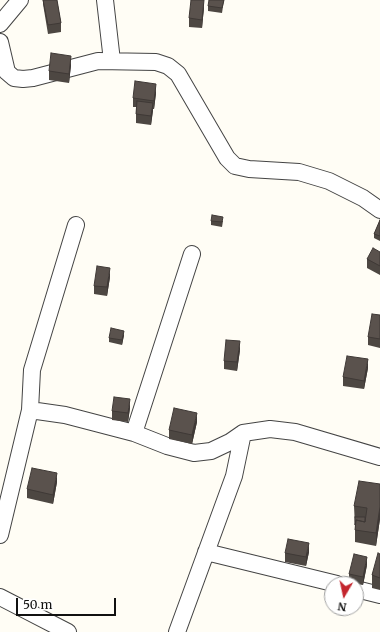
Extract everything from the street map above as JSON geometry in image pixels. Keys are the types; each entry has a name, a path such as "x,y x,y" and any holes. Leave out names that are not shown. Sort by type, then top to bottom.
{"street":[{"path":"0,24 20,0"},
{"path":"105,0 112,61"},
{"path":"0,42 7,72 14,78 33,78 98,61 156,62 168,66 178,74 227,158 235,166 249,169 299,172 306,174 329,181 363,198 380,210"},
{"path":"0,534 30,410 32,370 76,225"},
{"path":"134,433 192,254"},
{"path":"30,410 65,415 134,433 167,446 194,453 211,451 244,433 270,429 295,432 380,457"},
{"path":"177,632 234,476 244,433"},
{"path":"206,552 324,581"},
{"path":"364,591 380,594"},
{"path":"0,597 68,632"}],"building":[{"path":"43,0 57,0 61,23 48,25"},
{"path":"191,0 204,0 202,20 189,18"},
{"path":"209,0 224,0 222,8 208,6"},
{"path":"51,53 71,56 69,74 49,71"},
{"path":"135,81 156,84 154,101 133,98"},
{"path":"137,101 153,103 151,116 136,114"},
{"path":"212,215 223,217 222,222 211,221"},
{"path":"380,220 380,236 374,234"},
{"path":"373,248 380,252 380,266 367,259"},
{"path":"97,266 110,268 107,287 94,286"},
{"path":"372,314 380,315 380,339 368,337"},
{"path":"111,328 124,331 122,340 109,338"},
{"path":"226,340 240,341 237,362 224,361"},
{"path":"347,356 368,359 364,381 343,377"},
{"path":"114,397 130,399 128,413 112,411"},
{"path":"174,408 197,413 192,435 169,430"},
{"path":"32,468 57,473 53,495 27,489"},
{"path":"359,481 380,484 380,507 376,533 355,530 356,520 365,522 367,508 354,506"},
{"path":"355,517 365,517 365,522 356,520 355,525"},
{"path":"288,539 309,543 306,557 285,553"},
{"path":"378,553 380,554 380,578 372,575"},
{"path":"354,554 367,557 363,576 349,574"}]}
